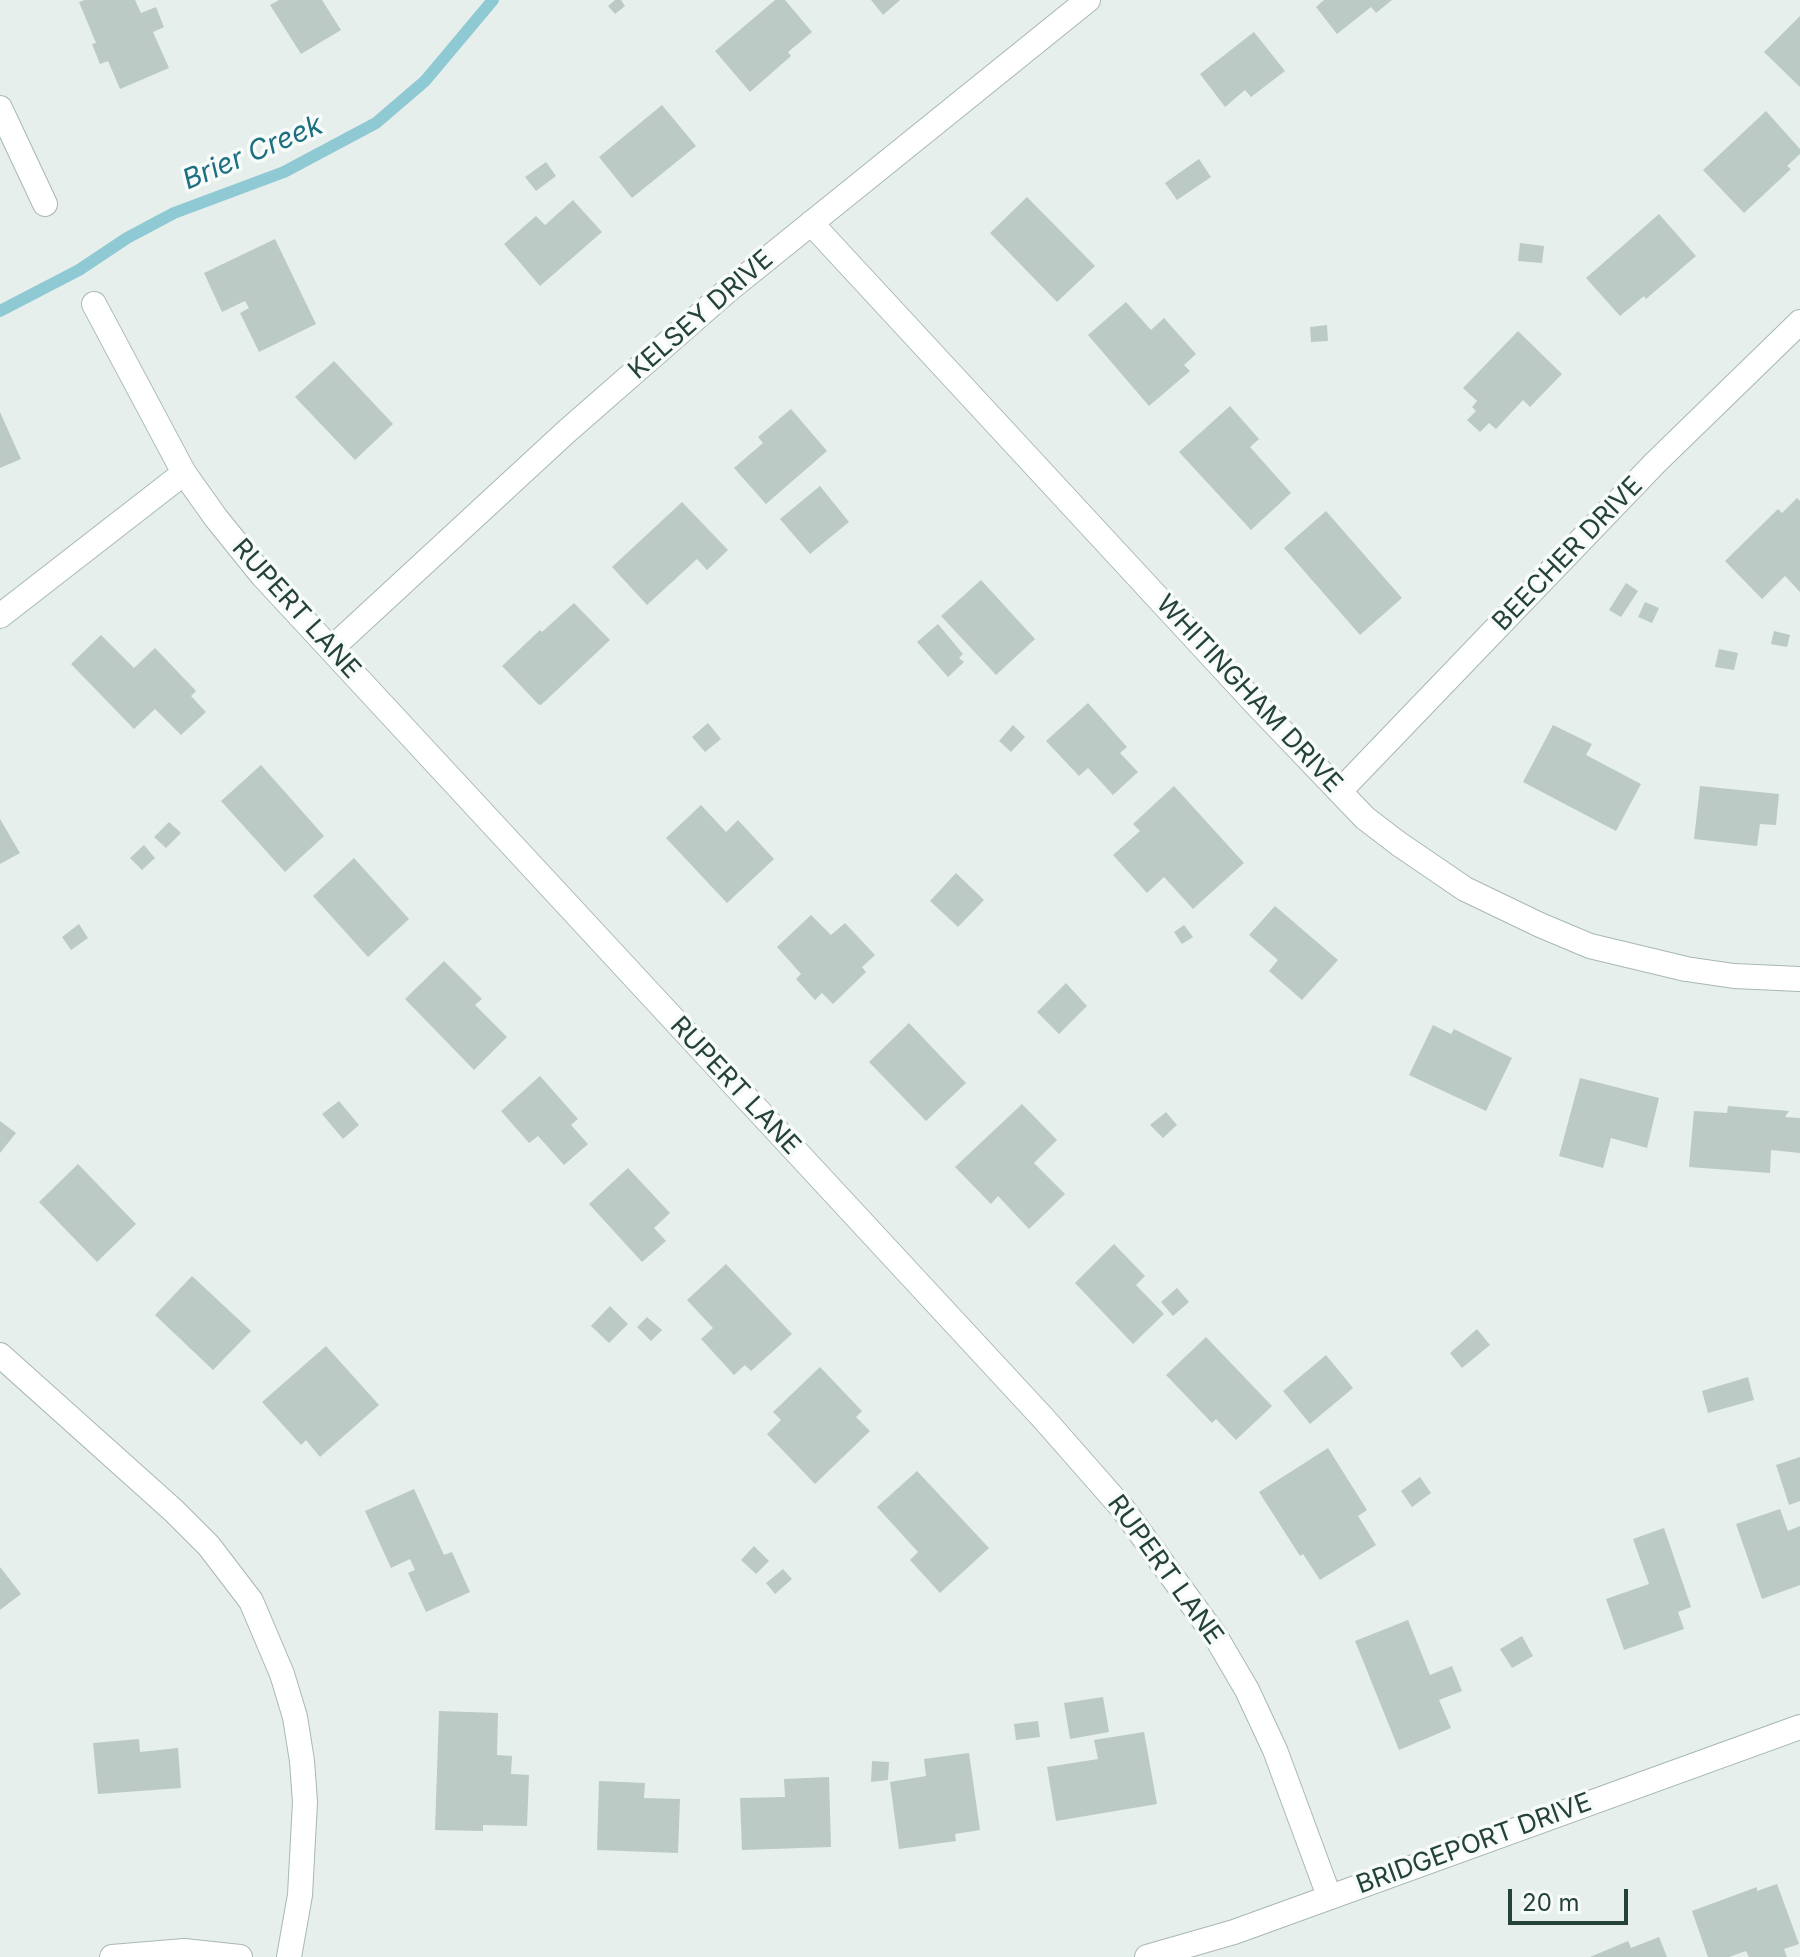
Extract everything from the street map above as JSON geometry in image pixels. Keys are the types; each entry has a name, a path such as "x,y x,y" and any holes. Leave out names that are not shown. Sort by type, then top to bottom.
{"street":[{"name":"KELSEY DRIVE","path":"331,649 566,432 726,292 1088,0"},
{"path":"0,108 45,204"},
{"name":"WHITINGHAM DRIVE","path":"811,223 1256,704 1365,818 1399,844 1465,889 1590,946 1686,969 1734,976 1800,979"},
{"name":"RUPERT LANE","path":"94,304 184,473 262,575 1044,1419 1123,1509 1216,1637 1247,1690 1275,1750 1329,1896"},
{"name":"BEECHER DRIVE","path":"1340,791 1655,463 1800,322"},
{"path":"0,616 184,473"},
{"path":"0,1355 174,1511 209,1546 251,1601 282,1674 295,1717 302,1761 305,1802 300,1895 289,1957"},
{"name":"BRIDGEPORT DRIVE","path":"1147,1957 1234,1932 1800,1727"},
{"path":"112,1957 184,1951 240,1957"}],"building":[{"path":"135,0 141,13 156,7 164,27 153,32 169,68 120,89 108,61 100,64 92,44 96,43 79,2"},
{"path":"279,0 322,0 341,30 301,54 270,5"},
{"path":"615,0 621,0 625,6 615,14 608,6"},
{"path":"775,0 785,0 812,32 788,52 791,56 750,92 715,51"},
{"path":"871,0 900,0 883,15"},
{"path":"1324,0 1392,0 1376,13 1371,7 1337,34 1316,7"},
{"path":"1800,16 1800,87 1764,52"},
{"path":"1254,32 1285,71 1251,97 1245,90 1225,107 1200,74"},
{"path":"662,105 696,146 632,198 599,157"},
{"path":"1766,111 1800,149 1800,154 1787,166 1791,169 1744,213 1703,170"},
{"path":"1199,159 1211,177 1177,200 1165,183"},
{"path":"546,162 556,176 536,191 525,177"},
{"path":"1027,197 1095,266 1057,302 990,233"},
{"path":"573,200 602,232 540,286 504,244 536,216 545,225"},
{"path":"1659,214 1696,256 1646,299 1644,296 1620,316 1586,278"},
{"path":"275,239 316,324 259,352 240,313 249,308 245,301 222,312 204,273"},
{"path":"1520,243 1544,246 1542,263 1518,261"},
{"path":"1126,302 1151,330 1164,318 1196,354 1184,365 1190,371 1149,406 1088,335"},
{"path":"1327,325 1328,341 1311,342 1310,327"},
{"path":"1518,331 1562,374 1530,407 1523,400 1496,429 1489,423 1480,432 1467,420 1476,411 1472,407 1477,401 1463,388"},
{"path":"334,361 393,424 355,460 295,397"},
{"path":"1230,406 1259,439 1250,447 1291,493 1251,530 1179,452"},
{"path":"791,409 827,451 766,504 734,468 763,443 758,437"},
{"path":"0,412 21,459 0,468"},
{"path":"820,486 849,522 810,554 780,519"},
{"path":"1797,498 1800,501 1800,592 1785,576 1762,599 1725,561 1778,509 1782,513"},
{"path":"682,502 728,550 707,570 697,559 647,605 612,567"},
{"path":"1326,511 1402,598 1360,635 1284,548"},
{"path":"981,580 1035,639 996,675 941,616"},
{"path":"1626,583 1638,591 1621,617 1609,610"},
{"path":"1645,602 1659,608 1652,623 1638,617"},
{"path":"574,603 610,640 541,705 538,704 502,666"},
{"path":"938,624 963,654 959,658 964,662 948,677 917,642"},
{"path":"1774,631 1790,635 1787,647 1771,644"},
{"path":"101,635 134,668 155,648 196,691 191,696 206,712 181,735 155,709 134,729 71,664"},
{"path":"1719,649 1738,653 1734,670 1715,667"},
{"path":"1088,703 1127,747 1120,753 1138,772 1113,795 1088,768 1079,776 1046,741"},
{"path":"708,723 721,739 705,752 692,737"},
{"path":"1013,725 1025,737 1011,752 999,741"},
{"path":"1553,725 1592,744 1586,755 1641,784 1616,831 1523,782"},
{"path":"261,765 324,836 285,872 221,801"},
{"path":"1174,786 1244,863 1193,909 1164,877 1147,893 1113,855 1140,831 1133,824"},
{"path":"1700,786 1779,794 1776,825 1760,824 1757,846 1694,839"},
{"path":"701,805 726,832 738,820 774,859 727,903 666,838"},
{"path":"0,819 20,853 0,864"},
{"path":"169,822 181,833 166,848 154,837"},
{"path":"144,845 155,858 142,870 130,858"},
{"path":"354,858 409,919 368,957 313,896"},
{"path":"956,873 984,900 958,927 930,901"},
{"path":"1275,906 1338,960 1302,1000 1269,971 1278,960 1249,935"},
{"path":"811,915 831,935 845,923 875,955 862,967 866,972 833,1004 822,993 815,1000 796,979 801,974 777,947"},
{"path":"79,924 88,938 71,950 62,937"},
{"path":"1184,925 1193,937 1182,944 1174,932"},
{"path":"444,961 482,999 475,1005 507,1037 474,1070 405,999"},
{"path":"1066,983 1087,1006 1059,1034 1037,1012"},
{"path":"909,1023 966,1083 926,1121 869,1062"},
{"path":"1433,1025 1451,1034 1454,1029 1512,1058 1486,1111 1409,1075"},
{"path":"540,1076 578,1119 571,1125 588,1144 564,1165 538,1136 529,1143 501,1111"},
{"path":"1580,1078 1659,1098 1647,1148 1611,1138 1603,1168 1559,1156"},
{"path":"339,1101 359,1125 343,1139 322,1114"},
{"path":"1022,1104 1057,1140 1034,1163 1065,1194 1029,1229 998,1196 991,1204 955,1167"},
{"path":"1728,1106 1789,1111 1785,1117 1800,1118 1800,1153 1771,1150 1770,1173 1689,1167 1694,1111 1727,1113"},
{"path":"1166,1112 1177,1125 1163,1138 1150,1125"},
{"path":"0,1121 16,1133 0,1153"},
{"path":"78,1164 136,1224 97,1262 39,1202"},
{"path":"628,1168 670,1213 654,1228 666,1241 642,1262 589,1204"},
{"path":"1114,1244 1145,1276 1136,1285 1164,1314 1133,1344 1075,1283"},
{"path":"726,1264 792,1334 751,1371 745,1365 734,1375 701,1339 713,1328 687,1300"},
{"path":"192,1276 251,1331 213,1370 155,1315"},
{"path":"1177,1288 1189,1302 1173,1316 1161,1302"},
{"path":"610,1306 628,1324 609,1343 591,1326"},
{"path":"647,1317 662,1330 651,1341 637,1327"},
{"path":"1477,1329 1490,1345 1462,1368 1450,1353"},
{"path":"1206,1337 1272,1406 1236,1440 1216,1419 1212,1423 1166,1375"},
{"path":"326,1346 379,1405 320,1457 306,1440 301,1445 262,1402"},
{"path":"1326,1355 1353,1388 1310,1424 1283,1391"},
{"path":"820,1367 862,1411 856,1417 870,1431 815,1484 767,1434 781,1420 773,1412"},
{"path":"1748,1377 1754,1400 1708,1413 1702,1391"},
{"path":"1328,1448 1367,1510 1358,1516 1376,1545 1320,1580 1303,1554 1300,1556 1259,1492"},
{"path":"1800,1457 1800,1501 1789,1505 1776,1465"},
{"path":"917,1471 989,1548 940,1593 910,1560 918,1552 877,1507"},
{"path":"1420,1477 1431,1493 1412,1507 1401,1491"},
{"path":"414,1489 444,1555 452,1552 470,1592 426,1612 408,1573 415,1570 410,1559 391,1568 365,1511"},
{"path":"1780,1509 1788,1531 1800,1526 1800,1585 1762,1599 1736,1524"},
{"path":"1664,1528 1691,1607 1678,1612 1684,1629 1624,1650 1606,1599 1649,1584 1633,1539"},
{"path":"754,1546 769,1561 756,1574 741,1560"},
{"path":"0,1567 21,1594 0,1610"},
{"path":"783,1569 792,1579 775,1594 766,1583"},
{"path":"1408,1620 1430,1675 1452,1666 1462,1691 1439,1700 1451,1728 1399,1750 1355,1641"},
{"path":"1522,1636 1533,1656 1512,1668 1500,1649"},
{"path":"1103,1697 1109,1732 1070,1739 1064,1703"},
{"path":"439,1711 498,1713 497,1755 512,1756 511,1774 529,1775 527,1826 483,1825 483,1831 435,1830"},
{"path":"1038,1721 1040,1737 1016,1740 1014,1724"},
{"path":"1144,1732 1157,1804 1056,1821 1047,1767 1098,1759 1094,1740"},
{"path":"139,1739 140,1752 178,1748 181,1788 98,1794 93,1743"},
{"path":"969,1753 980,1830 955,1834 956,1841 899,1849 890,1782 926,1776 924,1759"},
{"path":"872,1761 889,1762 888,1780 871,1782"},
{"path":"829,1777 831,1847 742,1850 740,1798 785,1797 784,1779"},
{"path":"599,1781 645,1783 644,1798 680,1799 678,1853 597,1850"},
{"path":"1777,1884 1799,1944 1784,1949 1787,1957 1749,1957 1746,1951 1729,1957 1708,1957 1692,1911 1757,1887 1757,1891"},
{"path":"1659,1937 1667,1957 1590,1957 1628,1941 1631,1948"}],"waterway":[{"name":"Brier Creek","path":"0,311 79,270 127,238 174,213 284,172 376,123 425,81 493,0"}]}
